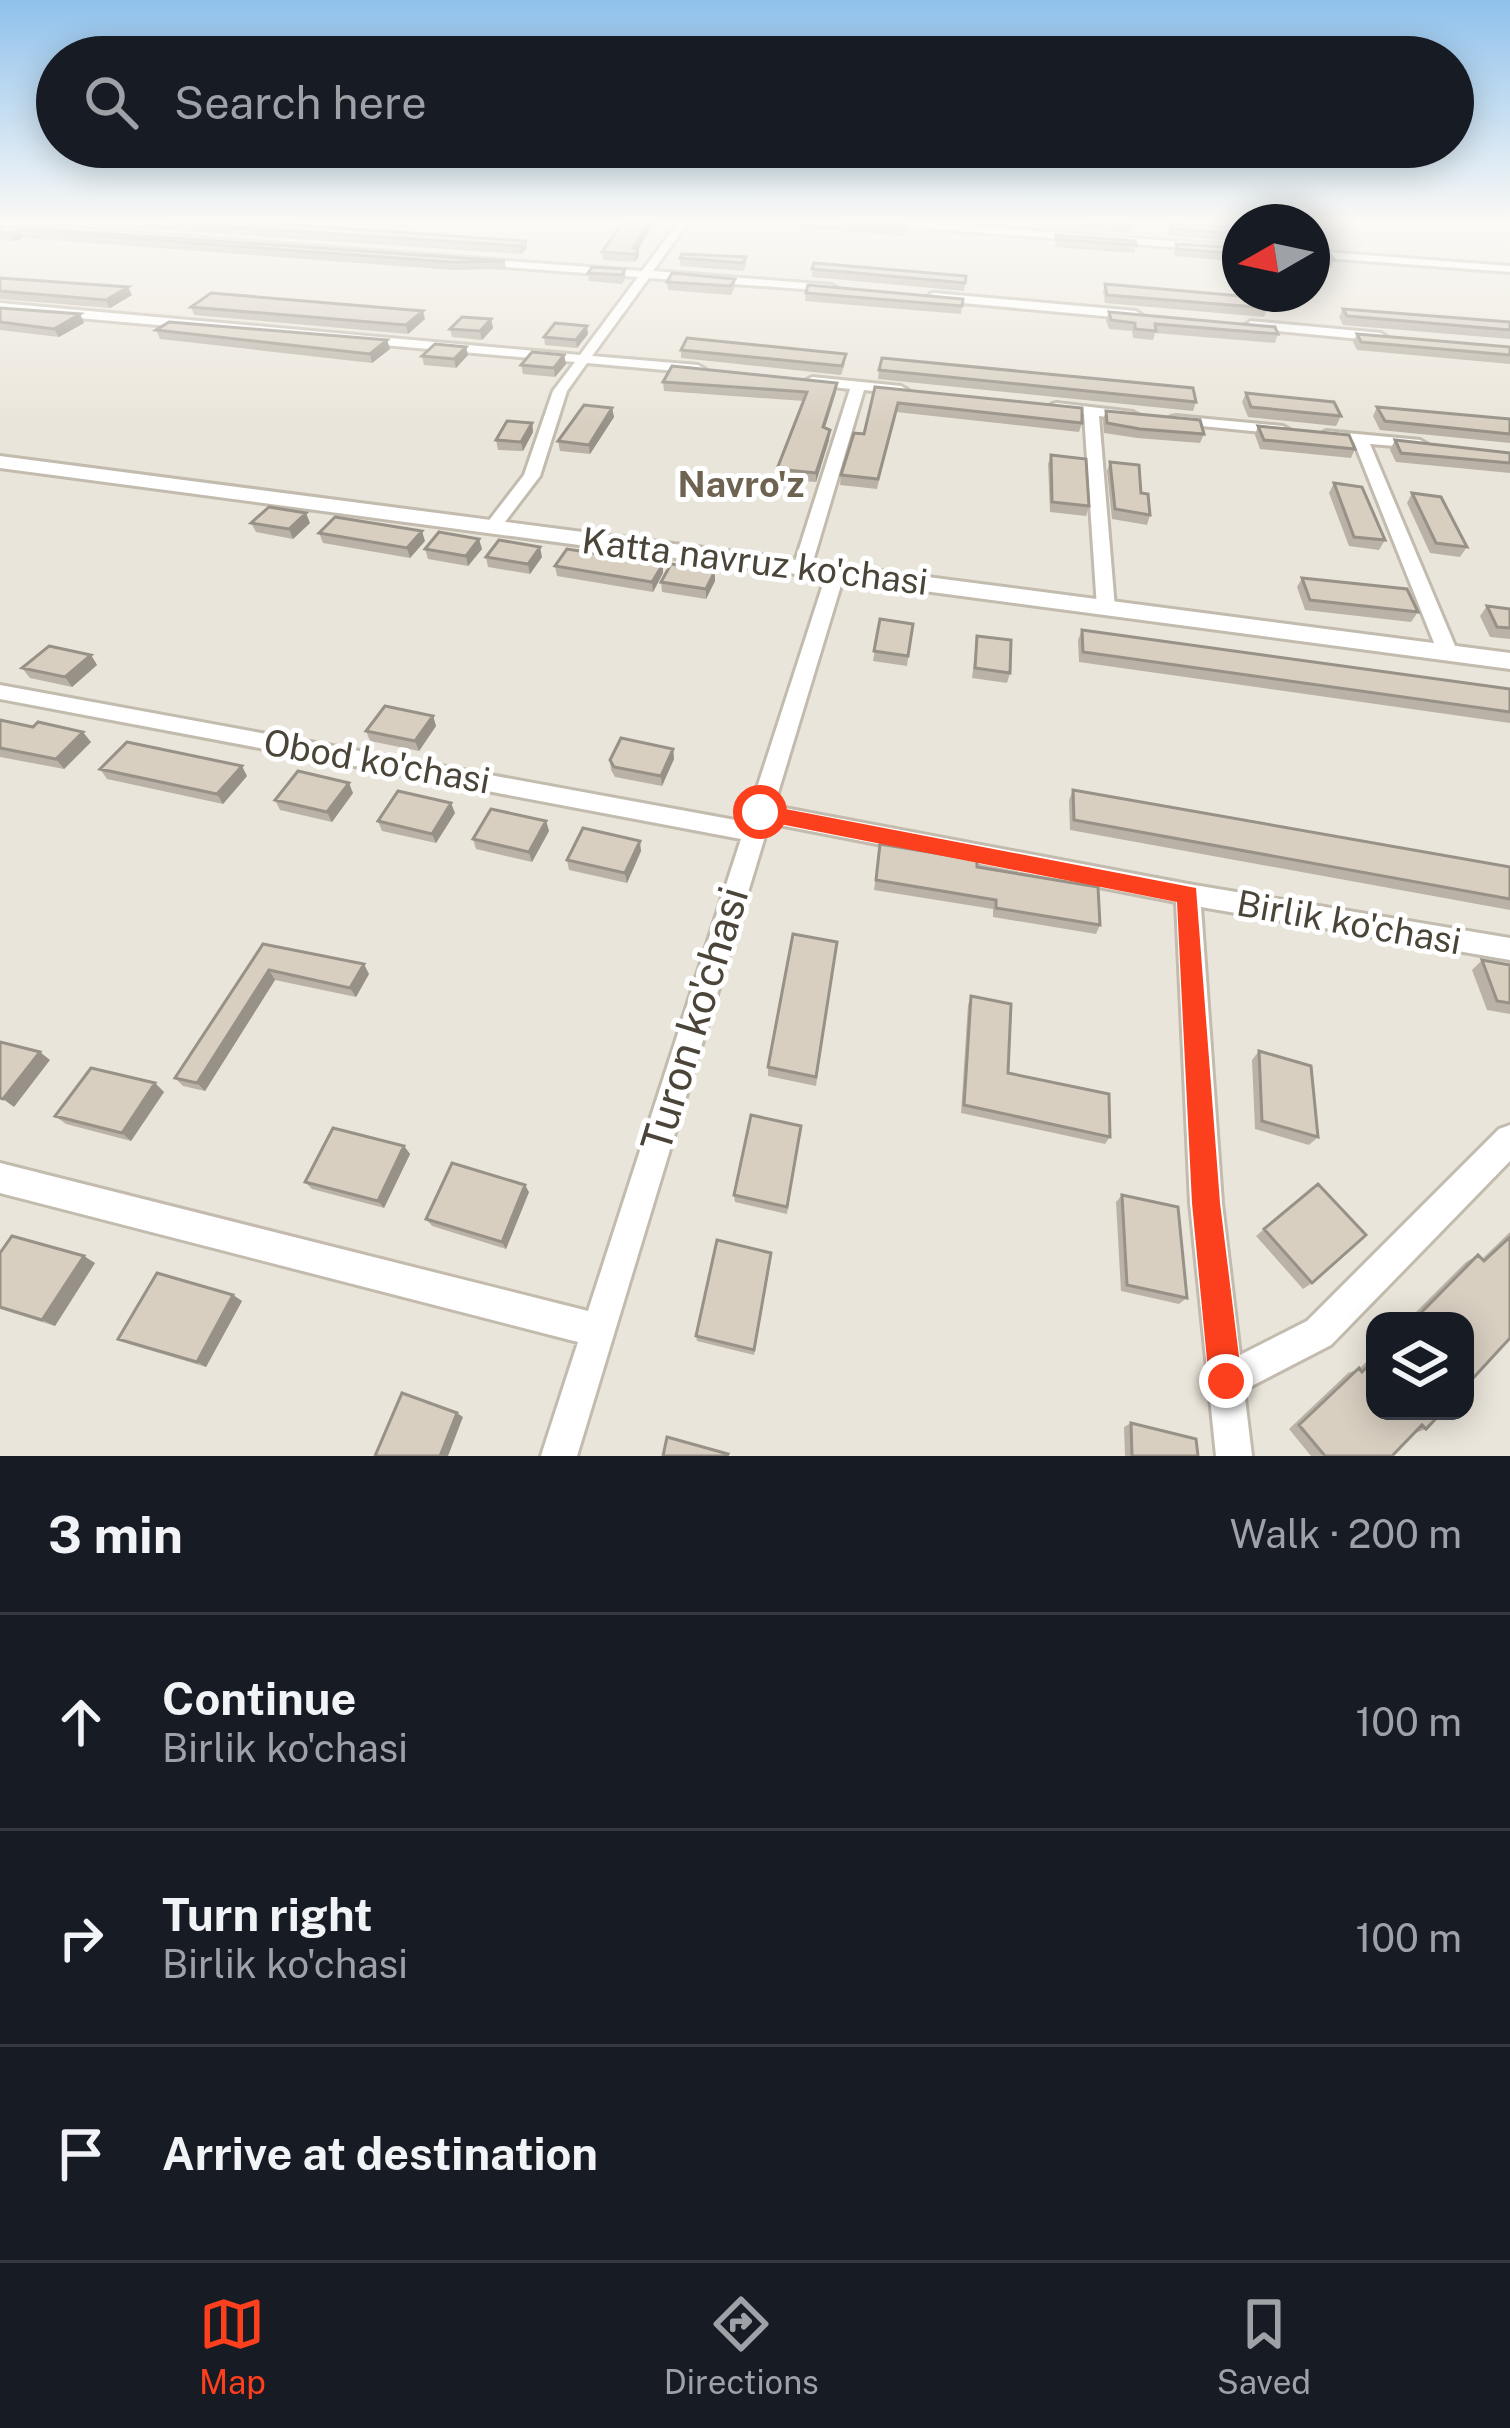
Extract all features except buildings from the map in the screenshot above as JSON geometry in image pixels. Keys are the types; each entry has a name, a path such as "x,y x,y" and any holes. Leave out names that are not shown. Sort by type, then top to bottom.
{"street":[{"path":"492,526 532,476 560,391 634,291"},
{"path":"910,295 1148,316"},
{"path":"0,307 722,371"},
{"path":"1239,324 1397,338"},
{"path":"790,379 928,393"},
{"path":"802,568 858,386"},
{"path":"1045,406 1290,431"},
{"path":"1091,411 1106,608"},
{"path":"1313,434 1446,447"},
{"path":"1360,438 1448,652"},
{"name":"Katta navruz ko'chasi","path":"0,462 1510,661"},
{"name":"Turon ko'chasi","path":"559,1456 836,572"},
{"name":"Obod ko'chasi","path":"0,692 756,822"},
{"name":"Birlik ko'chasi","path":"756,822 1510,950"},
{"name":"Birlik ko'chasi","path":"1188,894 1206,1203 1234,1456"},
{"path":"1226,1381 1318,1333 1510,1140"},
{"path":"0,1178 597,1330"}],"shaded area":[{"path":"0,291 1222,291 1222,312 1330,312 1330,291 1510,291 1510,1456 0,1456"}],"district":[{"name":"Navro'z","path":"741,484"}],"route":[{"path":"760,812 1188,894 1206,1203 1226,1381"}]}
